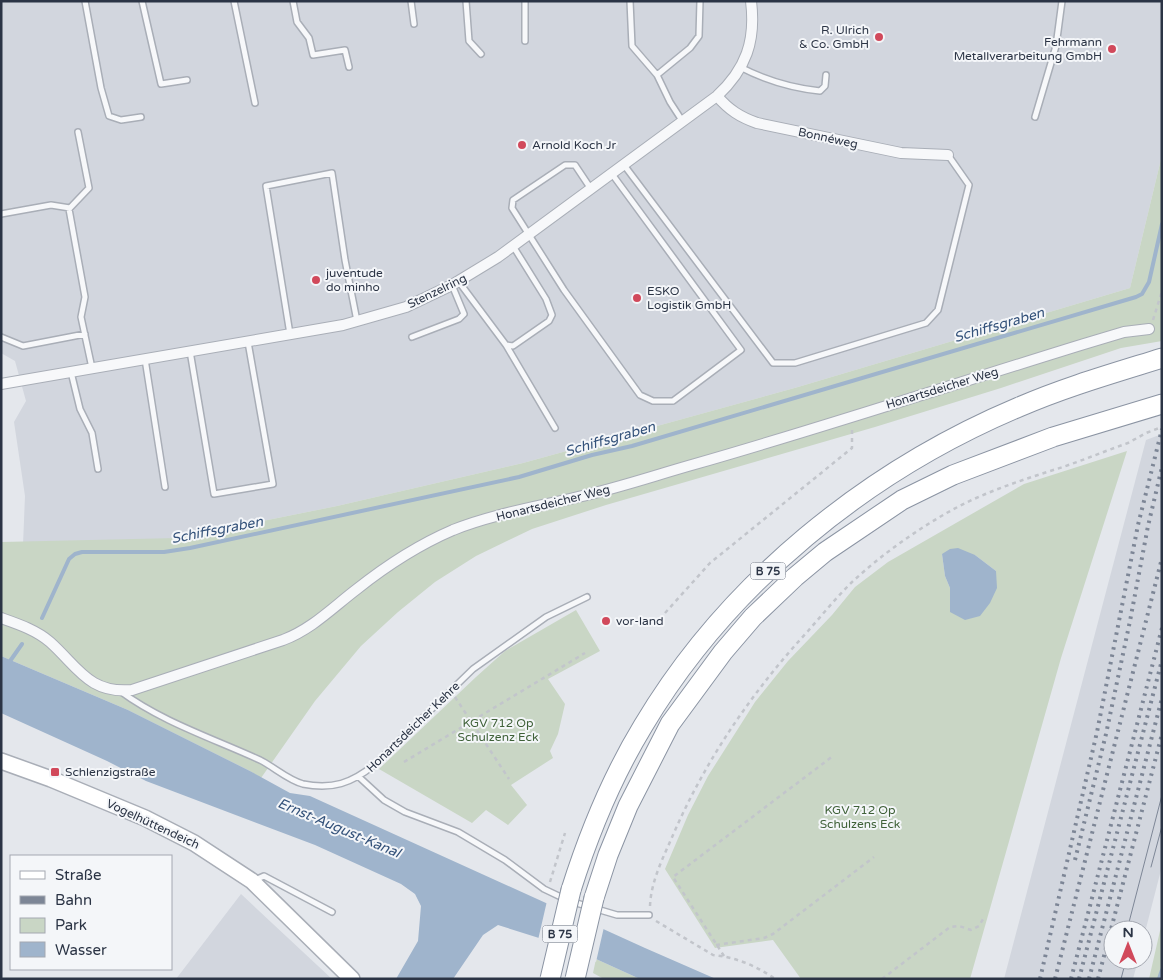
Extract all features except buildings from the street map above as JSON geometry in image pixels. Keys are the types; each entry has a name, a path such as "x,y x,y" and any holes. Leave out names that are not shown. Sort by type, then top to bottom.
{"highway":[{"name":"B 75","path":"550,979 570,890 604,800 642,726 670,684 708,632 748,589 845,506 893,473 959,435 1020,406 1162,358"},
{"name":"B 75","path":"575,979 594,898 608,855 628,806 670,724 723,652 754,617 795,577 825,552 902,500 953,475 1053,437 1162,404"}],"street":[{"name":"Stenzelring","path":"1,384 358,322 406,306 455,284 513,246 683,123 717,96 732,80 750,47 752,35 751,1"},
{"name":"Bonnéweg","path":"717,96 734,113 757,123 901,153 948,155"},
{"name":"Honartsdeicher Weg","path":"1,618 27,628 49,641 93,684 119,691 143,688 294,636 317,622 383,569 452,531 519,510 599,492 1124,332 1149,330"},
{"name":"Vogelhüttendeich","path":"1,761 51,779 145,818 194,843 252,881 352,979"}],"lane":[{"path":"85,1 108,116 121,120 141,118"},
{"path":"142,1 161,84 187,80"},
{"path":"234,1 255,103"},
{"path":"293,1 297,22 309,38 313,55 345,50 349,67"},
{"path":"411,1 414,24"},
{"path":"466,1 469,41 481,54"},
{"path":"525,1 526,41"},
{"path":"630,1 632,46 657,75 683,123"},
{"path":"657,75 690,48 699,36 700,1"},
{"path":"1035,117 1056,46 1062,1"},
{"path":"740,67 758,77 807,90 820,91 825,86 826,75"},
{"path":"78,132 89,188 69,209 85,297 81,317 92,368"},
{"path":"624,166 773,362 795,363 926,323 938,310 969,185 948,155"},
{"path":"591,189 574,165 565,165 514,200 512,208 564,290 640,395 653,401 673,401 740,350 612,174"},
{"path":"290,334 266,186 332,174 344,260 358,322"},
{"path":"1,214 51,205 70,208"},
{"path":"506,345 513,346 549,322 552,315 546,299 513,246"},
{"path":"412,337 459,319 464,314 455,284"},
{"path":"455,284 506,345 555,428"},
{"path":"1,337 23,346 85,334"},
{"path":"190,351 214,494 273,484 248,342"},
{"path":"145,359 165,487"},
{"path":"71,372 80,409 92,433 98,470"},
{"name":"Honartsdeicher Kehre","path":"119,691 134,702 162,717 200,736 260,760 303,784 344,784 359,777 374,765 473,669 546,617 587,597"},
{"path":"359,777 384,800 404,812 458,832 506,860 544,889 580,905 617,915 649,915"},
{"path":"252,881 264,876 332,912"}],"path":[{"path":"1158,306 1162,291"},
{"path":"665,613 710,562 852,448 852,416"},
{"path":"775,979 741,961 713,955 704,951 649,915 651,892 658,870 686,806 701,776 749,702 796,643 849,584 900,543 952,510 1013,482 1128,443 1162,427"},
{"path":"404,762 586,653"},
{"path":"451,690 509,780"},
{"path":"724,956 673,877 833,756"},
{"path":"553,871 566,833"},
{"path":"716,945 764,938 773,934 874,857"},
{"path":"882,979 950,927 959,926 971,930 979,926 983,918"}],"shaded area":[{"path":"1,1 1162,1 1162,155 1130,288 798,387 523,463 337,506 178,538 123,544 23,545 25,496 14,422 26,401 15,361 1,353"},
{"path":"1162,434 1162,866 1148,920 1103,920 1103,970 1135,970 1133,979 1004,979 1146,440"},
{"path":"241,894 332,979 176,979"}],"green space":[{"path":"1162,155 1162,341 1121,348 875,427 606,505 532,529 476,556 435,582 398,612 361,646 315,701 261,778 128,710 1,656 1,542 178,538 337,506 523,463 798,387 1130,288"},
{"name":"KGV 712 Op Schulzens Eck","path":"1127,451 1061,658 970,979 801,979 773,940 715,948 665,869 688,815 708,776 755,702 788,661 832,615 855,587 888,562 1024,484","holes":["942,554 975,555 996,571 950,612 950,588 945,576"]},
{"name":"KGV 712 Op Schulzenz Eck","path":"576,610 600,651 548,679 565,704 558,734 550,751 553,758 511,785 527,805 508,825 486,810 472,823 379,769 505,651"},
{"path":"1162,922 1162,979 1149,979 1151,970 1153,970 1153,961"},
{"path":"596,959 640,979 604,979 593,973"}],"water":[{"path":"958,548 975,555 996,571 997,588 990,603 980,616 965,620 950,612 950,588 945,576 942,554 950,549"},
{"name":"Ernst-August-Kanal","path":"1,656 128,710 290,793 310,796 716,979 640,979 574,949 498,925 483,935 453,979 396,979 418,941 421,906 415,894 401,884 315,845 146,781 107,761 1,713"}],"pier":[{"path":"547,901 604,927 596,962 573,951 538,940"}],"waterway":[{"name":"Schiffsgraben","path":"42,618 69,559 75,554 82,552 164,552 190,548 519,477 592,455 632,446 1136,297 1142,294 1149,282 1162,224"},
{"name":"Schiffsgraben","path":"8,664 22,644"},
{"path":"1159,979 1162,970"}],"tram line":[{"path":"1130,920 1162,795"},
{"path":"1151,867 1162,826"},
{"path":"1121,979 1123,970"}],"railway":[{"path":"1040,979 1097,732 1138,525 1162,429"},
{"path":"1075,860 1106,734 1148,526 1162,467"},
{"path":"1055,979 1162,558"},
{"path":"1071,979 1162,628"},
{"path":"1079,979 1162,660"},
{"path":"1089,979 1162,698"},
{"path":"1098,979 1162,734"}],"place":[{"name":"R. Ulrich & Co. GmbH","path":"879,37"},
{"name":"Fehrmann Metallverarbeitung GmbH","path":"1112,49"},
{"name":"Arnold Koch Jr","path":"522,145"},
{"name":"juventude do minho","path":"316,280"},
{"name":"ESKO Logistik GmbH","path":"637,298"},
{"name":"vor-land","path":"606,621"},
{"name":"Schlenzigstraße","path":"55,772"}]}
